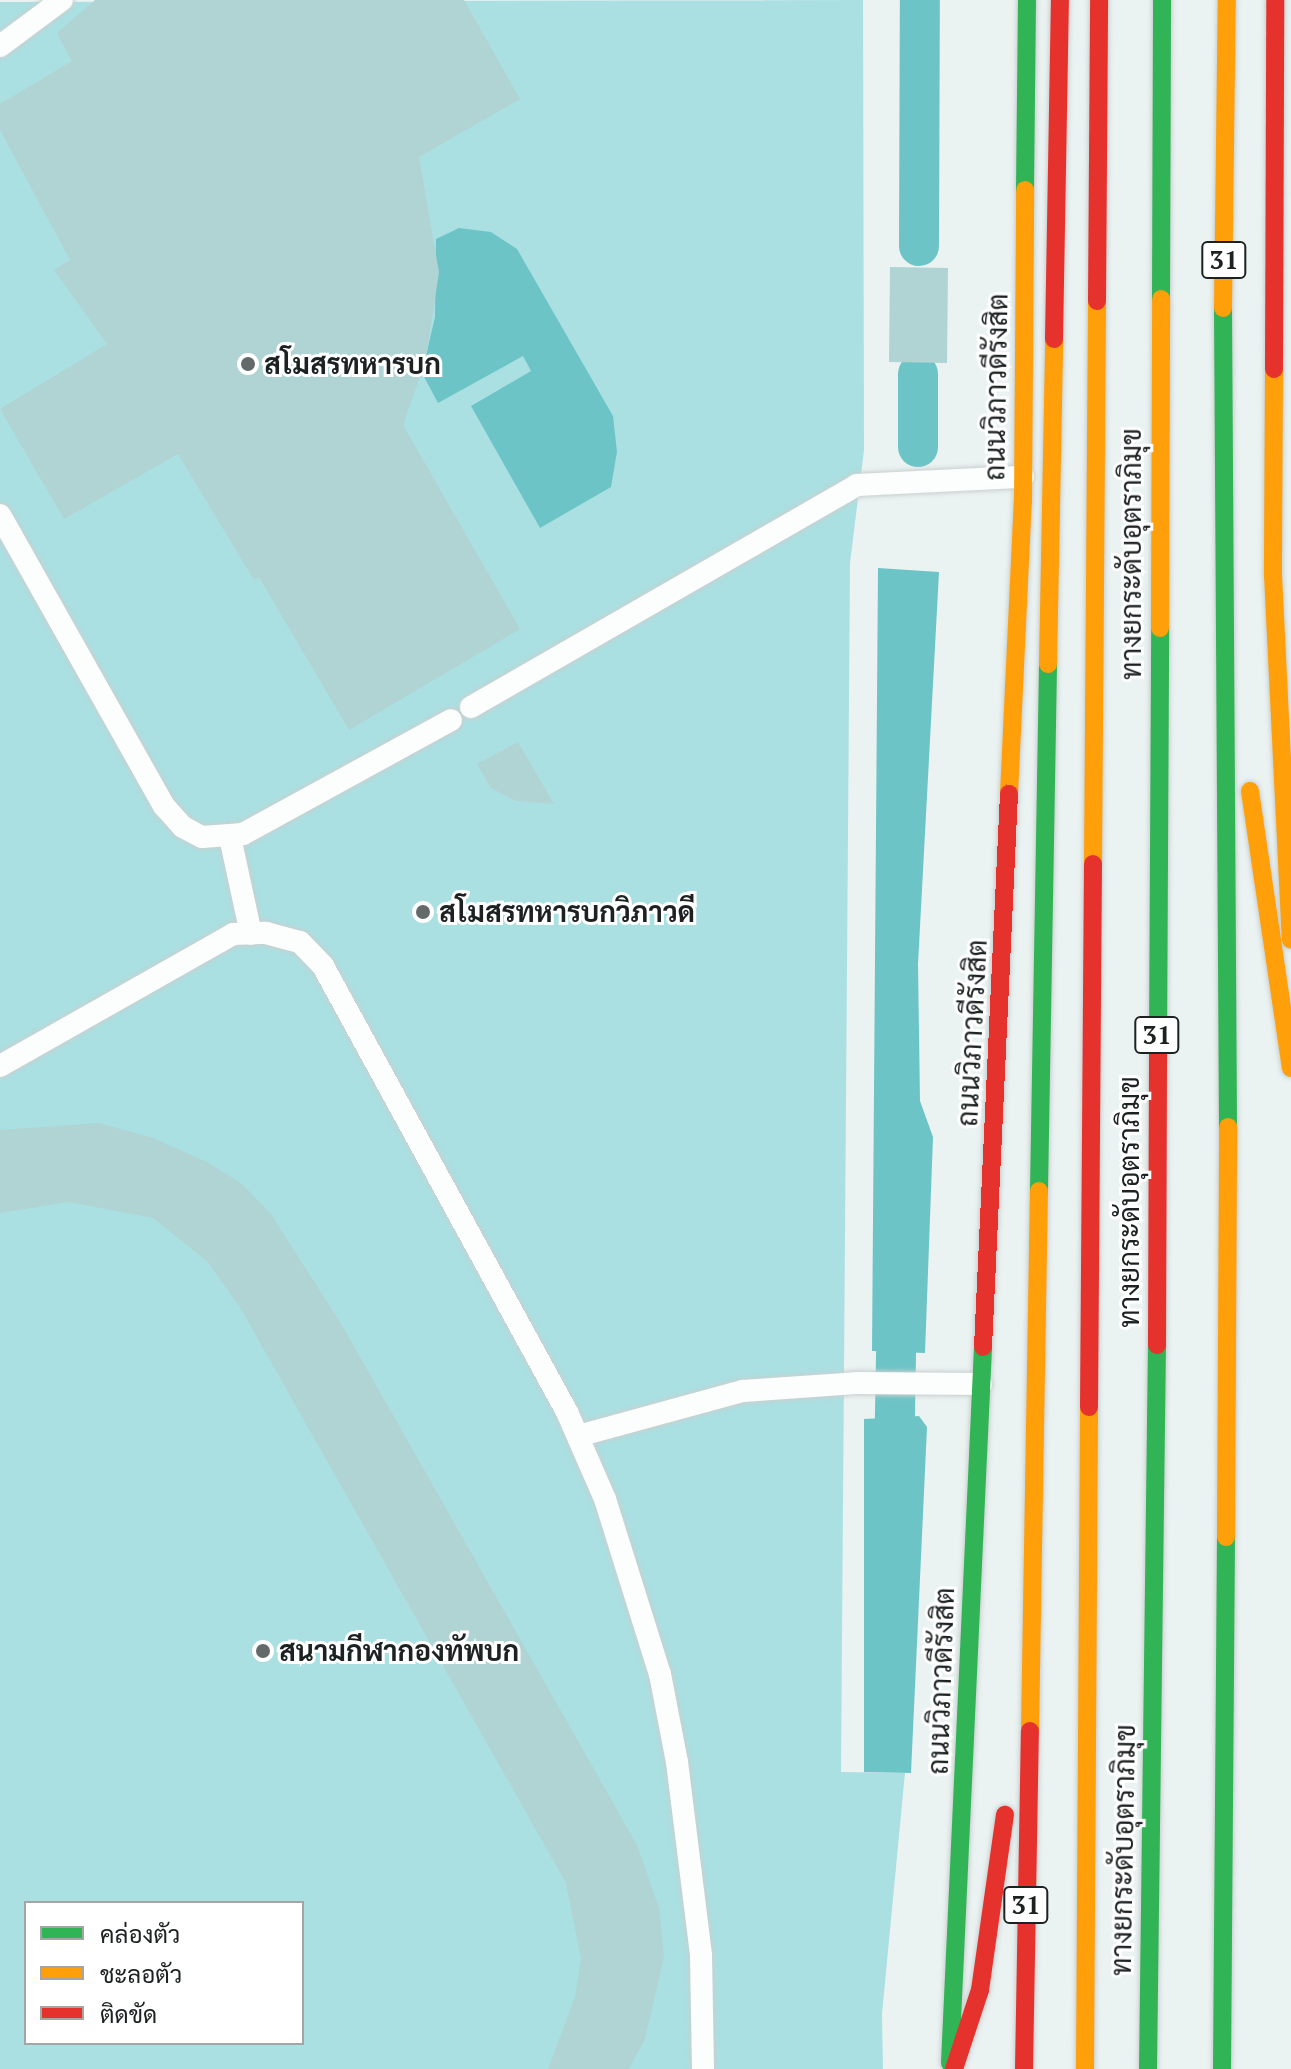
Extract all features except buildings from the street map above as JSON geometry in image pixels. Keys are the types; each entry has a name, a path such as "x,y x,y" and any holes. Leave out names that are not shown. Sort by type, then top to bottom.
{"main road":[{"name":"ถนนวิภาวดีรังสิต","path":"952,2069 1023,477 1027,0"},
{"name":"ถนนวิภาวดีรังสิต","path":"1024,2069 1060,0"},
{"name":"ทางยกระดับอุตราภิมุข","path":"1085,2069 1099,0"},
{"name":"ทางยกระดับอุตราภิมุข","path":"1148,2069 1157,1433 1162,0"},
{"name":"31","path":"1222,2069 1228,638 1223,296 1227,0"},
{"name":"31","path":"1275,0 1283,51 1273,575 1291,940"},
{"path":"1228,638 1291,1068"},
{"path":"952,2069 980,1990 1003,1820 1029,1741"}],"lane":[{"path":"0,46 62,0"},
{"path":"471,707 857,485 1023,477"},
{"path":"0,515 164,806 183,827 202,837 230,837 451,720"},
{"path":"230,837 251,934"},
{"path":"0,1066 214,943 251,934 300,942 323,966 578,1436 605,1499 660,1674 701,1955 700,2063"},
{"path":"578,1436 743,1391 856,1383 981,1384"}],"shaded area":[{"name":"สโมสรทหารบกวิภาวดี","path":"863,0 864,450 850,563 841,1772 905,1773 882,2014 883,2069 0,2069 0,2"},
{"path":"459,228 491,232 517,249 613,416 617,452 611,487 540,528 471,406 531,371 523,356 438,403 422,373 435,317 436,239"},
{"path":"878,568 939,572 918,964 920,1101 933,1137 925,1353 872,1351"},
{"path":"919,1416 927,1427 911,1773 864,1772 864,1419"}],"waterway":[{"path":"919,246 920,0"},
{"path":"918,374 918,447"},
{"path":"894,1470 897,1298"}],"traffic: fast":[{"path":"1025,190 1027,0"},
{"path":"1161,299 1162,0"},
{"path":"1223,308 1228,1127"},
{"path":"1158,1047 1160,628"},
{"path":"1039,1191 1048,664"},
{"path":"1148,2069 1157,1345"},
{"path":"950,2063 983,1347"},
{"path":"1222,2069 1226,1537"}],"traffic: slow":[{"path":"1223,308 1227,0"},
{"path":"1009,794 1023,502 1025,190"},
{"path":"1160,628 1161,299"},
{"path":"1093,864 1097,301"},
{"path":"1048,664 1054,339"},
{"path":"1274,369 1273,575 1291,940"},
{"path":"1250,791 1291,1068"},
{"path":"1226,1537 1228,1127"},
{"path":"1030,1731 1039,1191"},
{"path":"1085,2069 1089,1407"}],"traffic: jam":[{"path":"1054,339 1060,0"},
{"path":"1097,301 1099,0"},
{"path":"1274,369 1275,0"},
{"path":"983,1347 1009,794"},
{"path":"1089,1407 1093,864"},
{"path":"1157,1345 1158,1047"},
{"path":"1024,2069 1030,1731"},
{"path":"954,2069 980,1990 1005,1815"}],"place":[{"name":"สโมสรทหารบก","path":"248,364"},
{"name":"สโมสรทหารบกวิภาวดี","path":"423,912"},
{"name":"สนามกีฬากองทัพบก","path":"263,1651"}]}
